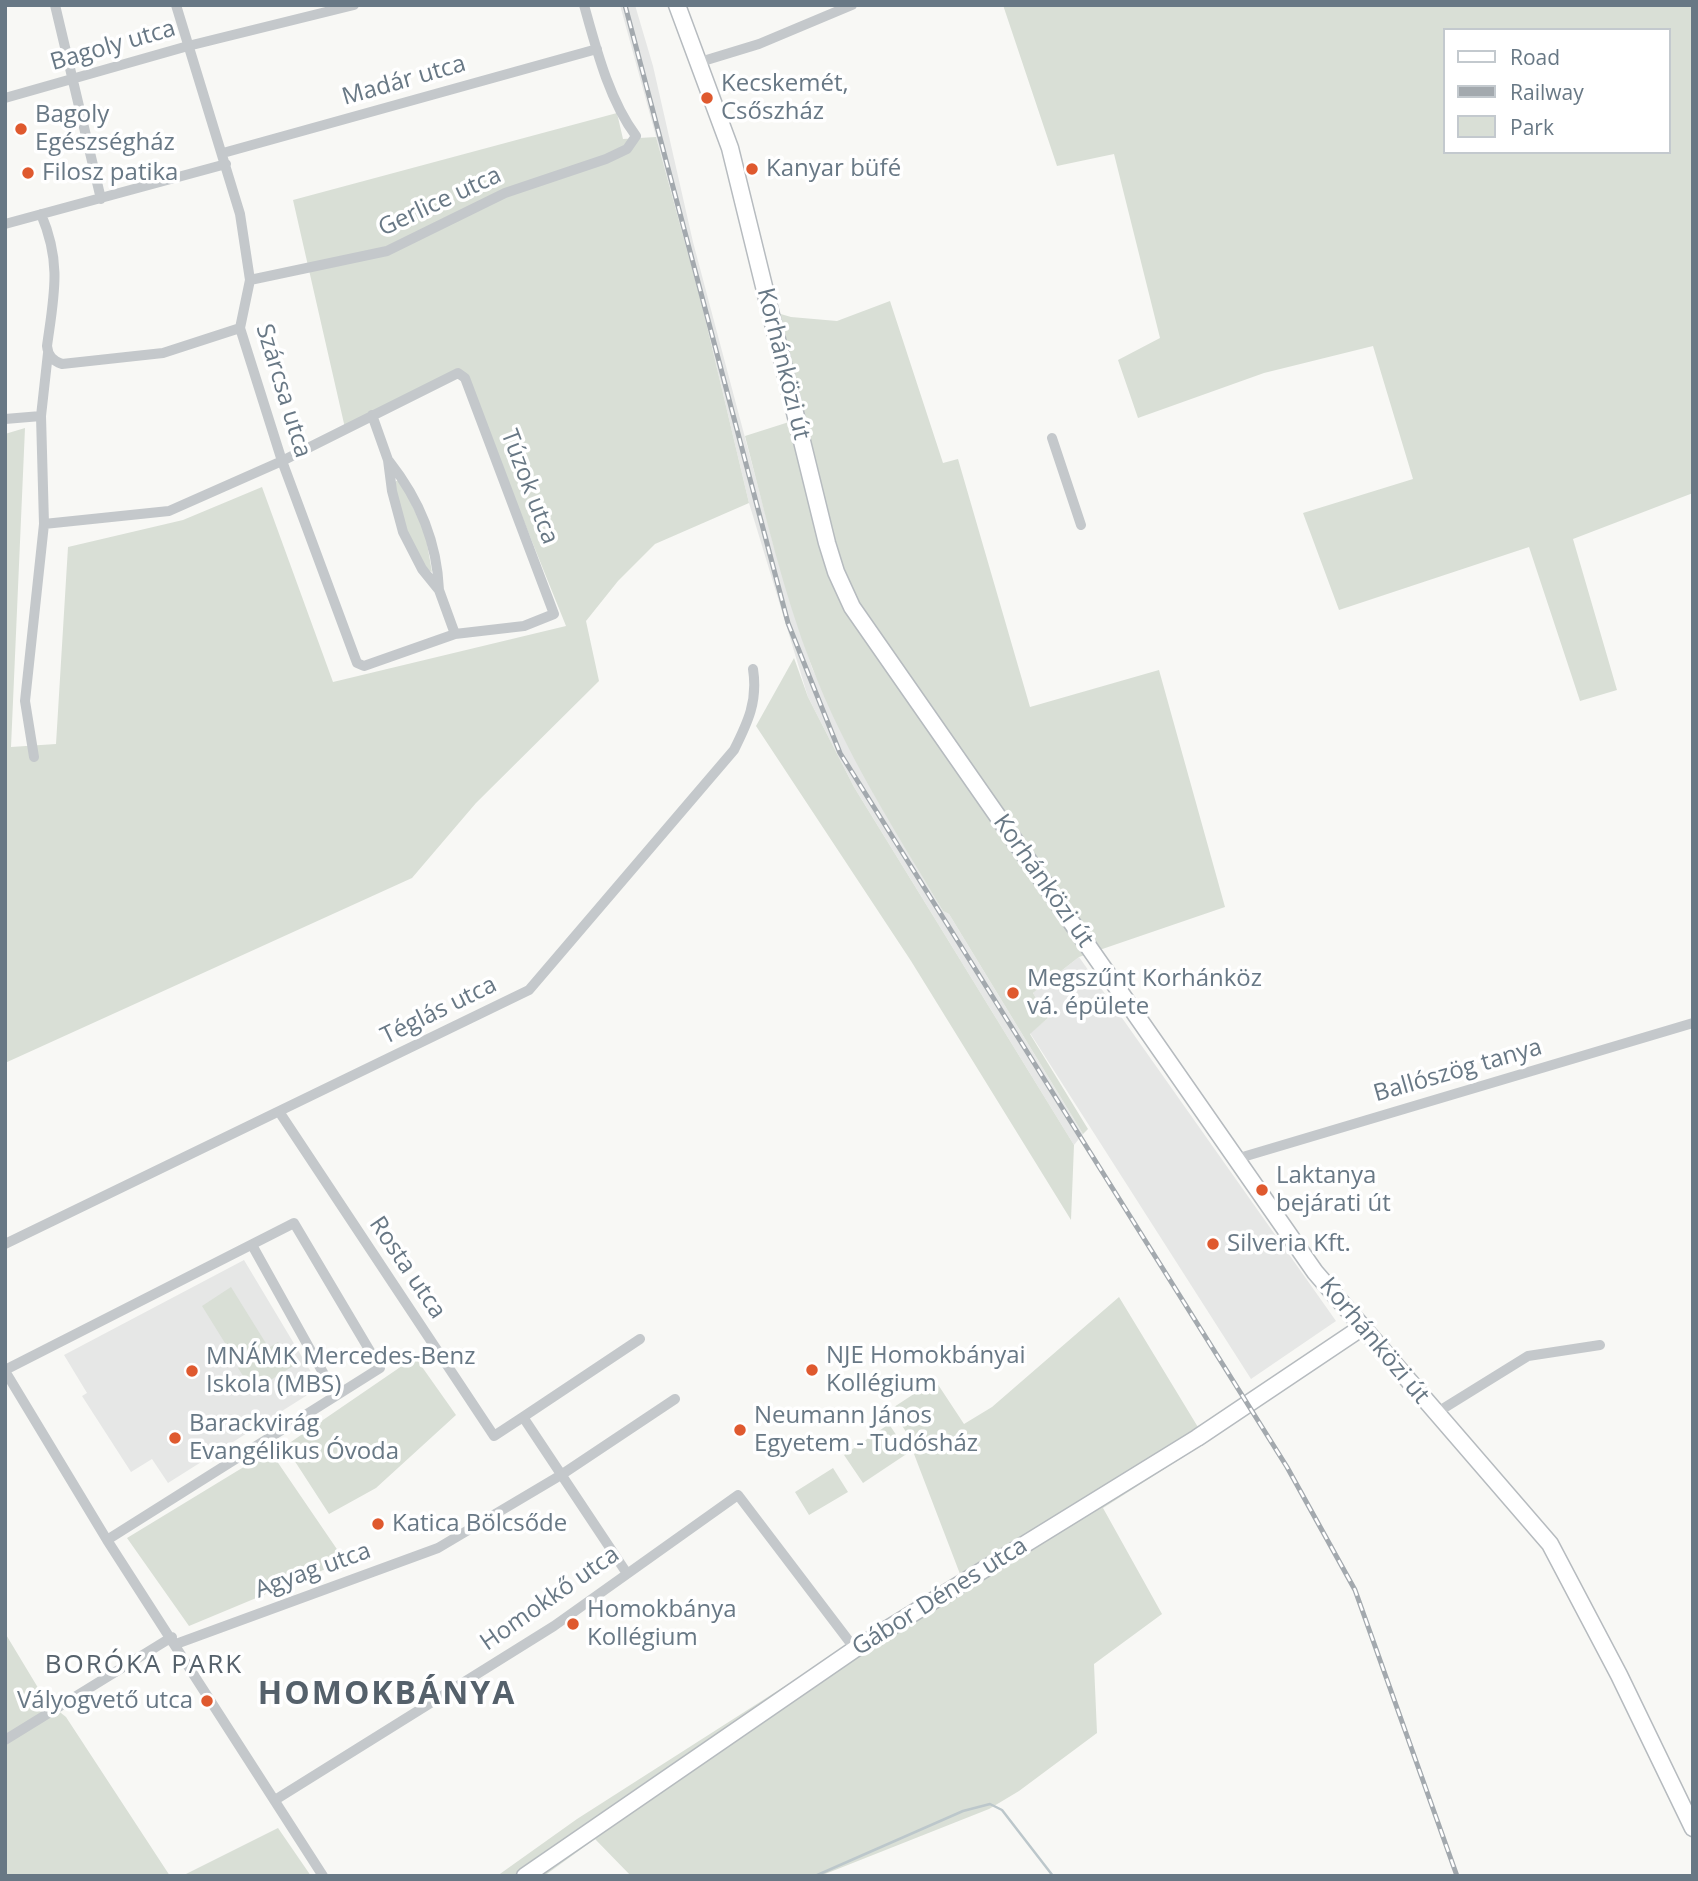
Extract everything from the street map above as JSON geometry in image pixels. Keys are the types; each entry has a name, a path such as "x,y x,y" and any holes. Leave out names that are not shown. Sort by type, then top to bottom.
{"street":[{"path":"55,5 101,200"},
{"name":"Szárcsa utca","path":"176,5 240,214 250,280 240,328 282,461 357,663"},
{"name":"Bagoly utca","path":"7,98 188,46 354,5"},
{"path":"584,5 597,49"},
{"name":"Korhánközi út","path":"677,5 730,148 827,543 840,584 852,607 1315,1272 1360,1328 1549,1544 1630,1698 1693,1829"},
{"path":"700,62 759,44 826,10 852,5"},
{"name":"Gerlice utca","path":"250,280 387,251 505,193 606,159 627,149 636,136 626,123 597,49"},
{"name":"Madár utca","path":"5,224 101,200 225,159 597,49"},
{"path":"5,110 7,98"},
{"path":"34,757 25,701 44,524 41,416 57,272 53,242 41,214"},
{"path":"48,353 62,364 163,353 240,328"},
{"name":"Túzok utca","path":"44,524 169,512 282,461 449,375 458,373 465,378 554,609 550,617 524,626 455,634 364,666 357,663"},
{"path":"372,415 388,460 392,491 403,532 422,569 439,590"},
{"path":"5,419 41,416"},
{"path":"1052,438 1081,525"},
{"path":"388,460 407,484 427,524 438,567 439,590 455,634"},
{"name":"Téglás utca","path":"5,1244 529,990 734,750 752,713 756,687 753,669"},
{"name":"Ballószög tanya","path":"1236,1159 1693,1023"},
{"name":"Rosta utca","path":"280,1113 494,1436 523,1417"},
{"path":"107,1539 380,1368 294,1223 5,1370 107,1539 323,1876"},
{"path":"252,1245 336,1396"},
{"name":"Gábor Dénes utca","path":"525,1876 855,1649 1197,1438 1360,1328"},
{"path":"626,1572 523,1417 640,1339"},
{"path":"1436,1413 1528,1356 1600,1345"},
{"name":"Agyag utca","path":"5,1740 174,1641 438,1548 561,1475 675,1399"},
{"name":"Homokkő utca","path":"275,1800 554,1626 626,1572 738,1496 855,1649"}],"shaded area":[{"path":"620,5 635,5 653,66 693,242 773,543 812,668 874,794 943,911 949,914 1083,1134 1074,1145 854,787 808,697 749,503 701,301"},
{"path":"1079,957 1336,1321 1251,1379 1030,1033 1048,1018 1033,993"},
{"name":"MNÁMK Mercedes-Benz Iskola (MBS)","path":"244,1260 320,1387 168,1483 152,1459 131,1472 82,1396 87,1393 64,1355"}],"green space":[{"path":"1003,5 1693,5 1693,493 1573,539 1617,690 1580,701 1529,547 1339,610 1303,513 1413,479 1373,346 1264,373 1138,418 1118,360 1160,338 1114,154 1057,166"},
{"path":"617,113 623,139 656,137 701,301 749,503 655,544 618,581 586,621 599,681 476,803 412,878 5,1063 5,434 25,428 11,747 56,744 68,547 183,520 262,487 333,682 566,626 465,375 345,428 293,200"},
{"path":"890,301 943,463 958,459 1030,707 1159,670 1225,907 1079,957 1033,993 1048,1018 1030,1034 1088,1129 1083,1134 949,914 943,911 872,792 840,730 812,667 792,610 745,436 789,422 760,308 791,317 837,321"},
{"path":"396,481 400,481 425,532 432,572 419,557 407,530 398,501"},
{"path":"794,658 808,697 854,787 1074,1145 1071,1220 911,961 756,726"},
{"path":"231,1287 267,1345 238,1364 202,1306"},
{"path":"1119,1297 1207,1442 1103,1508 1162,1614 1094,1664 1097,1733 1019,1791 989,1809 820,1876 631,1876 595,1839 544,1876 497,1876 577,1819 960,1574 914,1454 951,1431 918,1450 891,1409 935,1380 964,1424 992,1407"},
{"path":"278,1342 293,1366 253,1391 238,1368"},
{"path":"415,1357 456,1415 376,1488 329,1514 285,1446"},
{"path":"889,1424 908,1453 863,1483 844,1455"},
{"path":"270,1451 345,1561 189,1626 127,1538"},
{"path":"833,1468 848,1492 809,1515 795,1492"},
{"path":"5,1633 46,1701 66,1717 170,1876 5,1876"},
{"path":"278,1828 311,1876 182,1876"}],"waterway":[{"path":"815,1876 963,1811 990,1804 1002,1810 1053,1876"}],"railway":[{"path":"625,5 788,623 840,753 1287,1467 1355,1590 1457,1876"}],"place":[{"name":"Kecskemét, Csőszház","path":"707,98"},
{"name":"Bagoly Egészségház","path":"21,129"},
{"name":"Kanyar büfé","path":"752,169"},
{"name":"Filosz patika","path":"28,173"},
{"name":"Megszűnt Korhánköz vá. épülete","path":"1013,993"},
{"name":"Laktanya bejárati út","path":"1262,1190"},
{"name":"Silveria Kft.","path":"1213,1244"},
{"name":"NJE Homokbányai Kollégium","path":"812,1370"},
{"name":"MNÁMK Mercedes-Benz Iskola (MBS)","path":"192,1371"},
{"name":"Neumann János Egyetem - Tudósház","path":"740,1430"},
{"name":"Barackvirág Evangélikus Óvoda","path":"175,1438"},
{"name":"Katica Bölcsőde","path":"378,1524"},
{"name":"Homokbánya Kollégium","path":"573,1624"},
{"name":"Vályogvető utca","path":"207,1701"}],"district":[{"name":"BORÓKA PARK","path":"144,1666"},
{"name":"HOMOKBÁNYA","path":"387,1695"}]}
